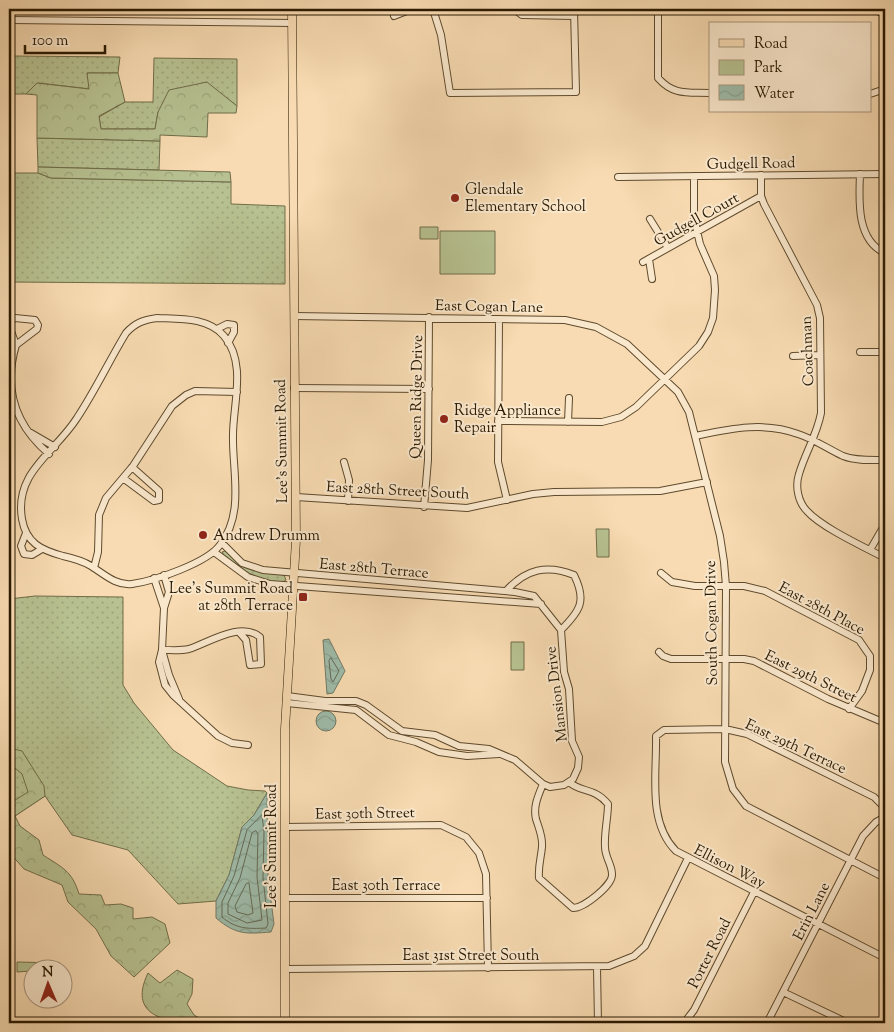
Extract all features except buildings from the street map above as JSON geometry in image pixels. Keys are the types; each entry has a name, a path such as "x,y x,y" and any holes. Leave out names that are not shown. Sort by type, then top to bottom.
{"main road":[{"name":"Lee's Summit Road","path":"285,1023 287,699 295,585 296,496 292,9"}],"street":[{"path":"394,16 412,9"},
{"path":"433,9 442,35 450,93 576,92 574,12 522,15 514,9"},
{"path":"658,9 658,78 667,88 676,92 709,92"},
{"path":"874,9 885,15"},
{"path":"9,20 292,23"},
{"path":"872,93 885,89"},
{"path":"860,174 859,206 863,226 876,247 885,252"},
{"name":"Gudgell Road","path":"618,177 885,174"},
{"name":"Coachman","path":"761,175 761,196 818,305 820,318 821,413 798,478 797,490 802,505 814,518 870,550"},
{"path":"498,421 602,422 621,417 636,407 699,346 708,332 713,318 714,276 697,232 694,218 694,176"},
{"name":"Gudgell Court","path":"652,279 646,261 761,196"},
{"path":"650,219 668,248"},
{"name":"East Cogan Lane","path":"294,316 565,320 596,326 627,344 665,380"},
{"path":"16,345 37,329 38,325 35,320 15,318 10,322 10,331 16,345 12,383 15,410 35,441 49,454"},
{"path":"157,318 192,320 217,329 228,343 234,356 238,382 232,450 237,487 230,524 222,543 214,552 197,563 131,584 119,583 74,558 42,549 28,539 23,525 20,498 24,484 76,420 126,333 134,325 144,320 157,318"},
{"name":"Queen Ridge Drive","path":"424,507 429,318"},
{"path":"499,318 498,462 507,500"},
{"path":"217,329 227,324 234,325 234,332 228,343"},
{"path":"860,352 885,352"},
{"path":"793,356 820,355"},
{"name":"South Cogan Drive","path":"665,380 684,402 695,436 720,536 726,586 725,762 732,789 746,806 885,878"},
{"path":"294,388 428,389"},
{"path":"94,568 98,552 99,515 106,498 132,467 172,406 186,395 204,390 237,392"},
{"path":"568,422 569,398"},
{"path":"695,436 729,429 761,426 788,430 844,456 868,460 885,460"},
{"path":"30,433 55,447"},
{"path":"344,462 349,480 348,501"},
{"path":"123,478 154,501 159,500 159,490 132,467"},
{"name":"East 28th Street South","path":"296,496 424,507 467,508 554,492 660,491 707,482"},
{"path":"885,524 870,550 885,558"},
{"path":"26,533 21,546 24,554 32,555 42,549"},
{"name":"East 28th Terrace","path":"222,543 242,563 253,568 295,574 506,591 534,596 561,630"},
{"name":"East 28th Terrace","path":"214,552 253,580 541,604"},
{"path":"506,591 526,574 541,570 558,569 574,575 580,587 582,602 578,612 561,630"},
{"name":"East 28th Place","path":"661,573 672,582 695,586 744,586 765,592 863,643 870,656 870,670 862,691 849,709"},
{"path":"164,575 169,592 164,608 162,650 159,662 161,674 170,691 218,736 232,743 248,745"},
{"path":"154,578 164,608"},
{"name":"Mansion Drive","path":"561,630 564,672 569,689 572,741 579,757 574,779 569,782"},
{"path":"162,650 184,650 220,636 239,632 256,634 260,637 261,664 250,665 246,640 239,632"},
{"name":"East 29th Street","path":"659,652 663,656 672,659 725,658 754,662 849,709 885,723"},
{"path":"287,699 356,710 389,735 416,742 439,752 467,756 507,756"},
{"path":"287,699 356,701 366,705 402,731 435,735 459,746 478,746 507,756 543,784 550,787 564,785 569,782 573,786 600,795 608,804 605,848 612,874 610,880 588,904 579,908 573,908 539,878 538,866 542,836 535,817 535,804 543,784"},
{"name":"East 29th Terrace","path":"659,732 664,730 725,729 747,734 874,797 885,808"},
{"name":"Ellison Way","path":"659,732 656,736 658,823 668,843 688,858 885,958"},
{"name":"Erin Lane","path":"767,1023 850,860 868,829 885,817"},
{"name":"East 30th Street","path":"285,827 444,826 466,837 479,854 486,874 487,898"},
{"name":"East 31st Street South","path":"285,969 597,967 624,962 634,956 648,942 688,858"},
{"name":"Porter Road","path":"684,1023 694,1010 754,892"},
{"name":"East 30th Terrace","path":"285,898 487,898"},
{"path":"487,898 488,968"},
{"path":"597,967 598,1023"},
{"path":"783,992 848,1023"}],"green space":[{"path":"13,56 120,57 118,73 87,73 90,89 38,83 26,94 13,94"},
{"path":"154,58 237,59 237,106 206,82 158,112 155,129 101,129 99,117 125,102 153,102"},
{"path":"87,73 118,73 125,102 99,116 101,129 155,129 158,112 169,90 207,82 237,106 236,113 208,113 207,137 160,135 160,141 37,138 37,95 26,94 37,83 89,89"},
{"path":"37,138 160,141 159,170 38,167"},
{"path":"38,167 230,172 231,182 51,178 38,173"},
{"path":"9,173 38,173 51,178 231,182 231,204 285,206 285,284 9,282"},
{"path":"420,227 438,227 438,239 420,239"},
{"path":"440,231 495,231 495,274 440,274"},
{"path":"596,529 609,529 609,557 597,557"},
{"path":"225,551 251,569 284,575 286,580 279,583 271,583 253,576 224,555 222,552"},
{"path":"35,596 123,597 123,685 134,703 173,750 227,786 265,791 267,793 254,815 242,827 229,875 216,901 178,904 128,850 72,835 45,796 9,820 9,599"},
{"path":"511,642 524,642 524,670 511,670"},
{"path":"14,749 22,751 44,786 45,796 15,816 20,826 39,840 43,855 70,875 79,894 101,895 105,905 121,904 133,908 133,919 152,917 165,924 170,943 134,977 111,956 96,929 68,902 62,885 24,869 9,852 9,804 28,792 22,774 15,768 13,782 9,786 9,751"},
{"path":"17,962 22,962 22,972 17,972"},
{"path":"177,970 193,979 192,994 187,1004 194,1015 208,1023 168,1020 148,1010 143,1001 143,989 148,973 160,983"}],"water":[{"path":"329,639 345,671 333,693 327,694 323,640"},
{"path":"326,711 333,714 336,721 333,728 326,731 319,728 316,721 319,714"},
{"path":"267,793 268,877 274,924 271,932 242,932 230,928 216,918 216,901 229,875 242,827 254,815"}],"place":[{"name":"Glendale Elementary School","path":"455,198"},
{"name":"Ridge Appliance Repair","path":"444,419"},
{"name":"Andrew Drumm","path":"203,535"},
{"name":"Lee's Summit Road at 28th Terrace","path":"303,597"}]}
